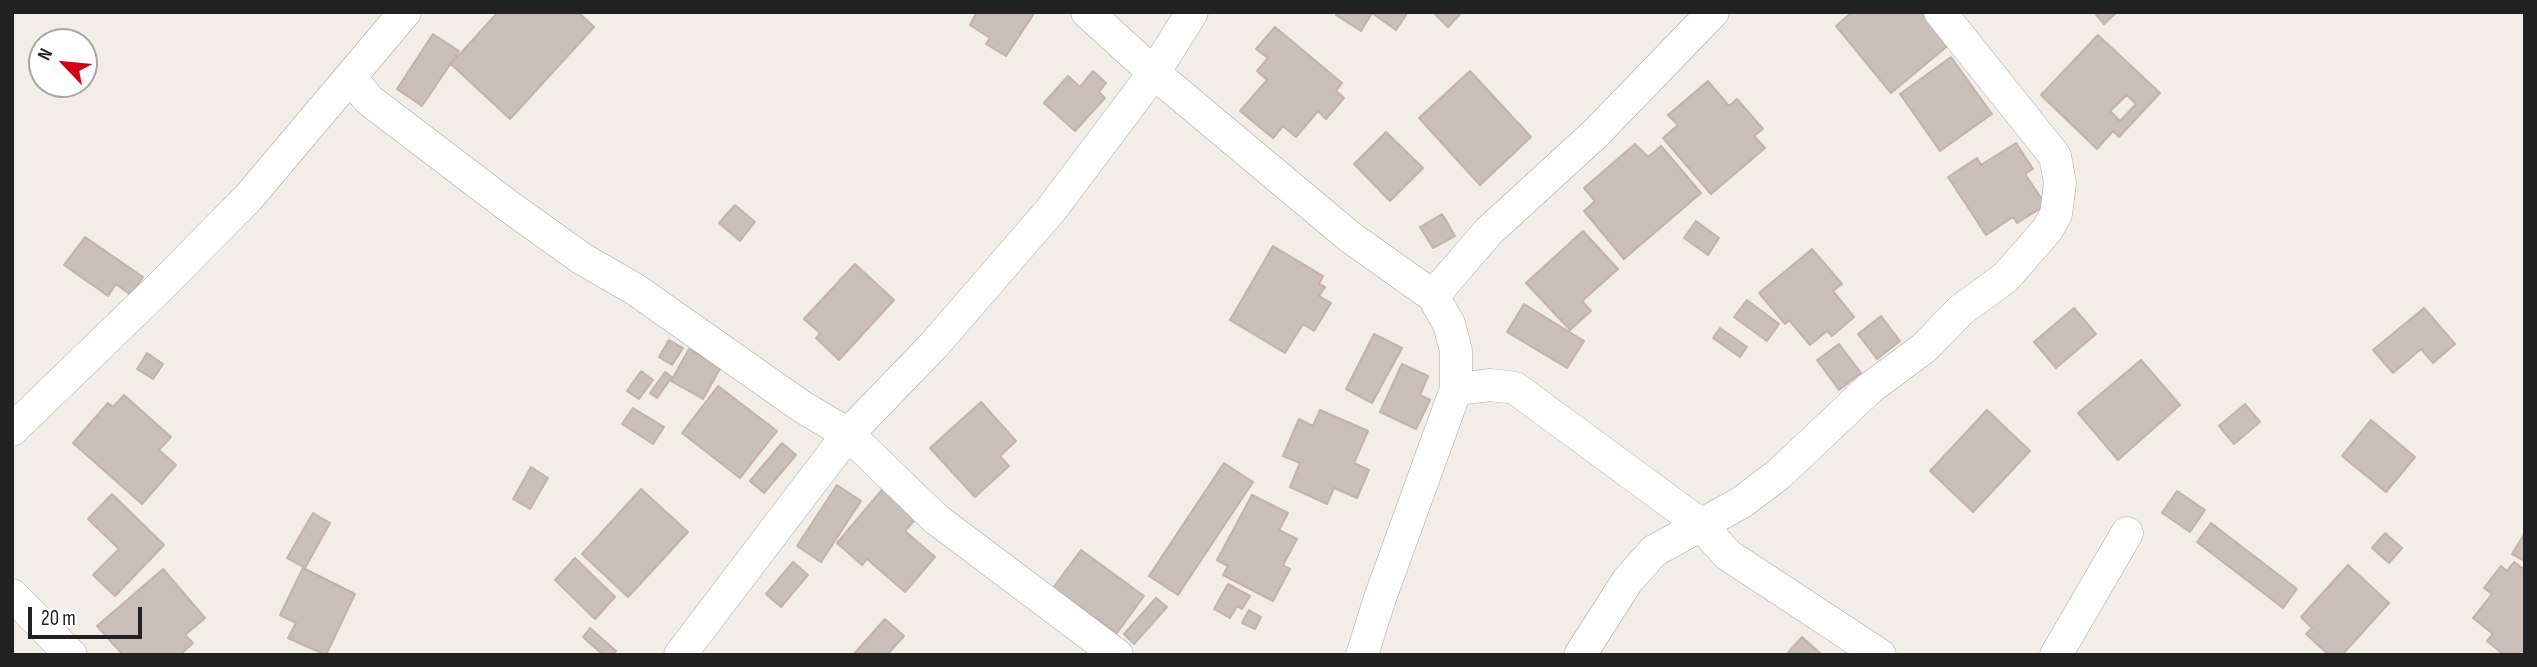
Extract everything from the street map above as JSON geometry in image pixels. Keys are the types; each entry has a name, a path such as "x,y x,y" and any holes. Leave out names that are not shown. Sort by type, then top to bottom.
{"street":[{"path":"12,429 248,198 405,12"},
{"path":"1087,12 1154,73 1350,237 1433,296 1448,324 1455,351 1456,389 1362,655"},
{"path":"680,655 848,434 934,345 1050,211 1154,73 1192,12"},
{"path":"1433,296 1489,231 1595,134 1713,12"},
{"path":"1580,655 1628,580 1654,551 1742,502 1779,474 1870,388 1924,348 1961,310 2006,277 2047,230 2056,214 2060,183 2055,156 1940,12"},
{"path":"350,77 369,100 506,205 581,258 636,290 801,406 848,434 936,519 1117,655"},
{"path":"1456,389 1491,385 1515,388 1700,524 1728,555 1880,655"},
{"path":"2056,655 2127,533"},
{"path":"12,595 71,655"}],"building":[{"path":"498,12 578,12 594,27 510,119 451,64"},
{"path":"977,12 1035,12 1006,56 986,44 990,38 970,25"},
{"path":"1338,12 1408,12 1396,30 1372,13 1361,31 1336,15"},
{"path":"1433,12 1462,12 1448,27"},
{"path":"1852,12 1936,12 1957,38 1891,93 1836,26"},
{"path":"2094,12 2117,12 2104,24"},
{"path":"1275,27 1342,83 1336,91 1344,98 1326,119 1318,111 1296,137 1283,126 1273,138 1240,111 1267,80 1257,71 1268,58 1256,49"},
{"path":"433,34 459,51 422,106 397,89"},
{"path":"2098,35 2160,93 2119,137 2113,131 2097,149 2041,95","holes":["2127,95 2136,104 2120,121 2110,111"]},
{"path":"1951,57 1992,114 1940,151 1900,94"},
{"path":"1093,71 1106,83 1099,92 1105,98 1075,131 1044,103 1068,76 1080,87"},
{"path":"1470,71 1531,137 1480,185 1419,118"},
{"path":"1708,81 1729,106 1737,99 1763,129 1754,136 1765,148 1711,194 1663,138 1678,125 1668,115"},
{"path":"1386,132 1423,168 1390,201 1354,164"},
{"path":"2016,143 2033,169 2025,174 2046,205 2017,223 2013,217 1986,235 1948,177 1977,158 1981,165"},
{"path":"1635,144 1648,157 1661,146 1701,193 1624,259 1584,211 1595,201 1584,188"},
{"path":"735,205 755,222 740,241 719,223"},
{"path":"1442,214 1455,236 1433,248 1420,227"},
{"path":"1696,221 1719,238 1708,255 1684,238"},
{"path":"1583,231 1618,269 1582,301 1591,311 1570,330 1526,283"},
{"path":"85,237 143,277 131,295 116,284 108,296 64,265"},
{"path":"1273,246 1323,276 1319,284 1325,287 1319,296 1331,303 1314,331 1303,324 1285,353 1230,320"},
{"path":"1812,249 1842,284 1833,291 1854,317 1832,336 1827,331 1810,345 1789,320 1785,324 1759,293"},
{"path":"855,264 894,300 839,360 816,338 820,333 804,319"},
{"path":"1747,300 1779,324 1767,341 1734,317"},
{"path":"1524,304 1584,341 1567,368 1507,332"},
{"path":"2074,308 2096,334 2056,368 2034,342"},
{"path":"2424,308 2455,344 2433,363 2421,349 2393,373 2373,350"},
{"path":"1881,316 1900,341 1877,359 1858,334"},
{"path":"1720,328 1747,347 1740,357 1713,338"},
{"path":"1374,334 1402,348 1372,403 1346,389"},
{"path":"669,340 683,348 672,365 659,357"},
{"path":"1839,344 1861,373 1839,390 1817,360"},
{"path":"689,349 721,367 703,399 671,381"},
{"path":"147,353 163,364 153,379 137,369"},
{"path":"2141,360 2180,405 2118,460 2078,413"},
{"path":"1402,364 1428,376 1420,395 1430,400 1416,429 1380,412"},
{"path":"641,371 653,380 639,399 627,391"},
{"path":"665,372 672,377 657,398 650,393"},
{"path":"718,386 777,431 740,478 682,433"},
{"path":"124,395 171,437 159,450 176,465 142,504 73,443 108,403 113,407"},
{"path":"981,402 1016,441 1000,456 1009,466 975,497 930,448"},
{"path":"2245,404 2260,422 2234,444 2219,426"},
{"path":"633,408 664,427 653,444 622,424"},
{"path":"1320,410 1368,431 1354,463 1369,470 1357,498 1334,488 1327,504 1290,487 1300,463 1283,456 1299,419 1313,426"},
{"path":"1987,410 2030,451 1973,512 1930,471"},
{"path":"2371,420 2415,457 2386,492 2342,456"},
{"path":"782,443 796,455 764,493 750,481"},
{"path":"1224,463 1253,482 1178,595 1149,576"},
{"path":"531,467 548,478 530,509 513,499"},
{"path":"837,485 861,501 821,562 797,546"},
{"path":"886,485 920,514 905,531 935,557 905,592 867,559 862,565 837,543"},
{"path":"641,489 688,532 628,597 582,554"},
{"path":"2177,491 2205,510 2190,532 2162,513"},
{"path":"112,494 164,545 115,596 93,575 119,549 88,519"},
{"path":"1252,495 1288,513 1279,530 1297,539 1283,565 1290,569 1273,601 1223,575 1228,566 1217,560"},
{"path":"313,513 330,523 305,568 287,558"},
{"path":"2211,523 2297,589 2283,608 2197,542"},
{"path":"2385,533 2402,548 2389,563 2372,548"},
{"path":"2525,533 2525,561 2512,554"},
{"path":"1081,550 1144,596 1117,633 1053,588"},
{"path":"575,558 615,597 595,619 555,580"},
{"path":"793,562 808,575 781,607 766,594"},
{"path":"2514,562 2525,570 2525,655 2504,655 2487,641 2493,634 2473,618 2492,594 2484,588 2501,566 2507,571"},
{"path":"2348,565 2389,603 2342,655 2329,655 2306,634 2312,628 2301,617"},
{"path":"303,568 355,594 326,655 288,638 296,623 280,615"},
{"path":"163,569 205,618 185,635 193,643 180,655 123,655 97,626"},
{"path":"1228,584 1250,596 1242,609 1237,606 1230,618 1214,609"},
{"path":"1156,598 1167,607 1134,644 1124,634"},
{"path":"1249,610 1261,617 1255,629 1242,623"},
{"path":"885,619 904,636 887,655 853,655"},
{"path":"590,628 616,651 612,655 603,655 583,637"},
{"path":"1802,637 1822,655 1786,655"}]}
